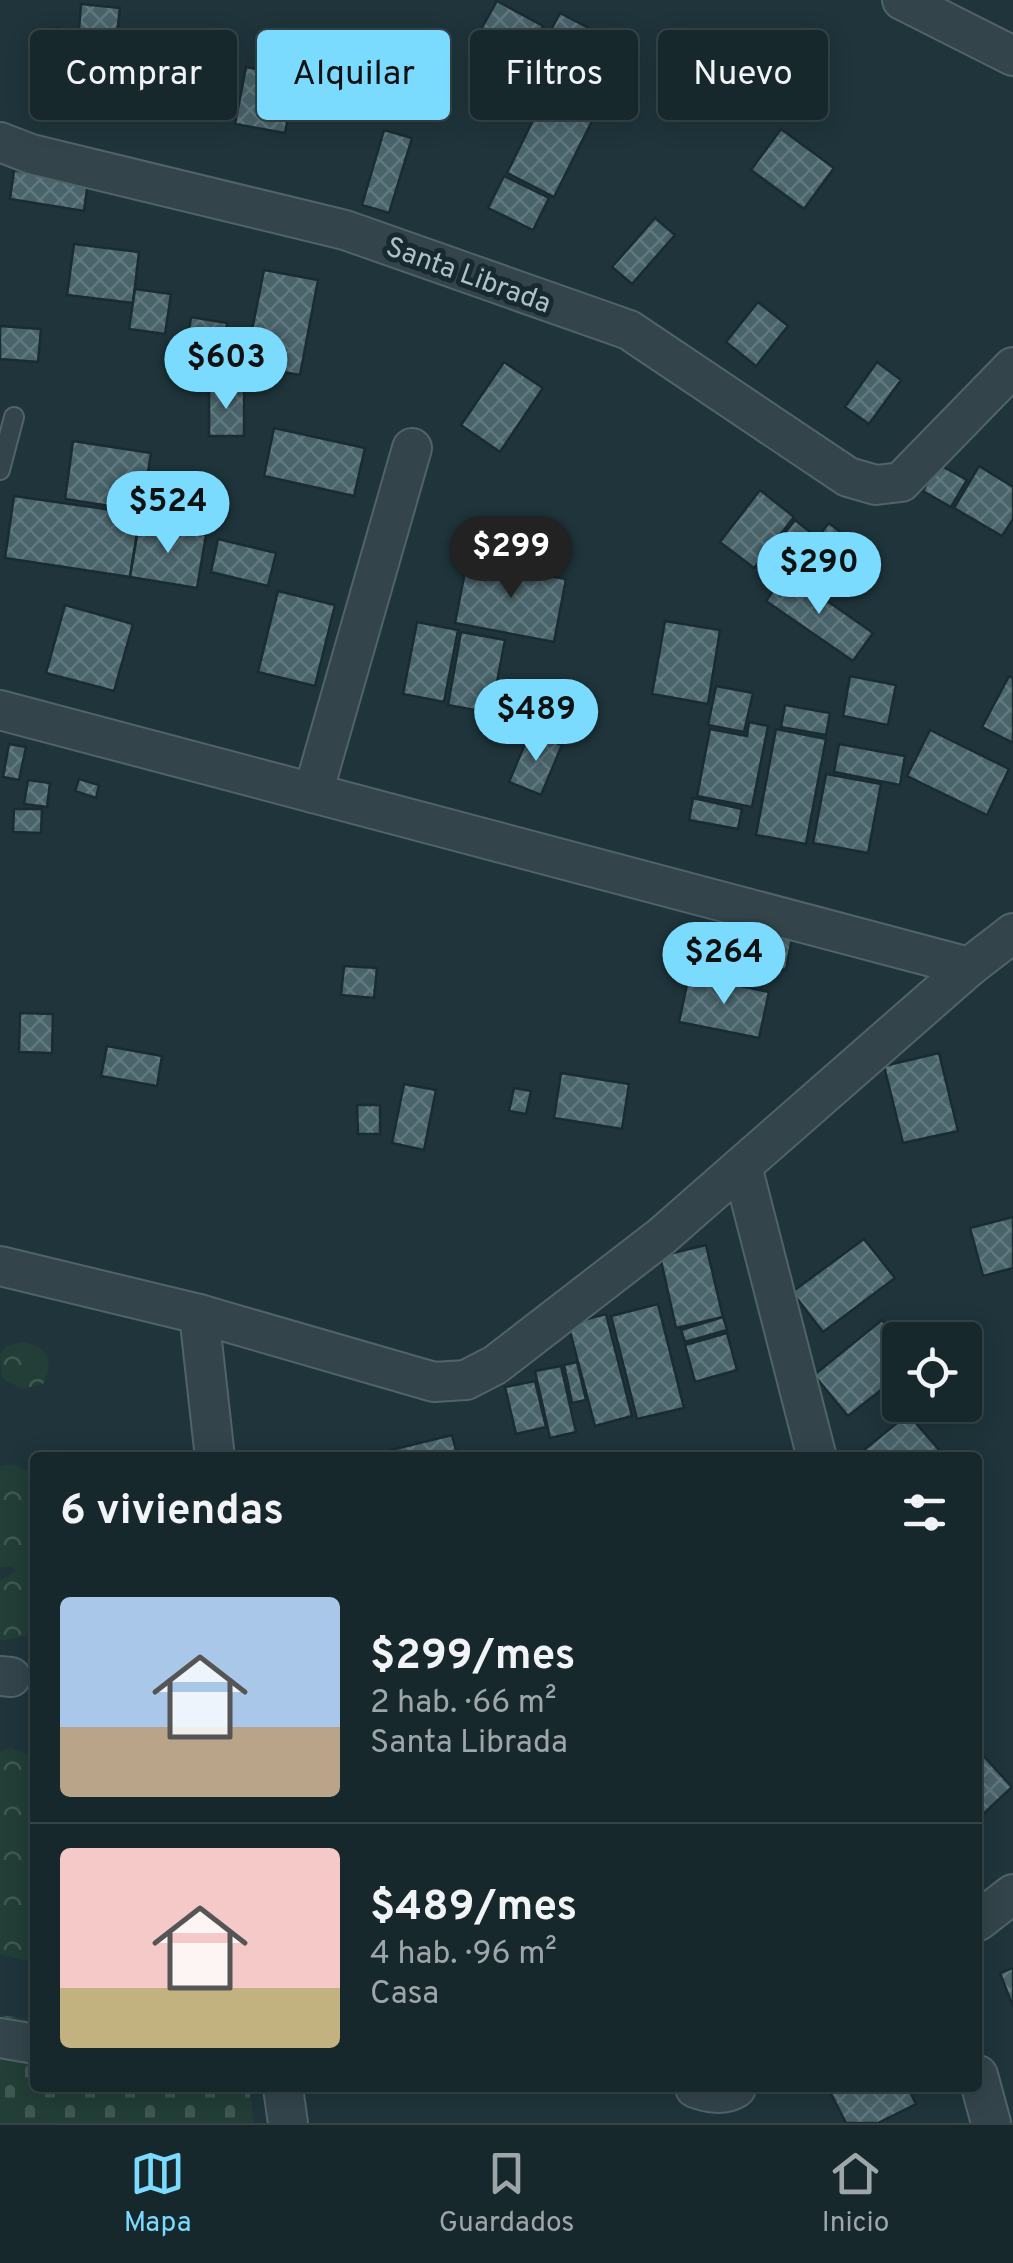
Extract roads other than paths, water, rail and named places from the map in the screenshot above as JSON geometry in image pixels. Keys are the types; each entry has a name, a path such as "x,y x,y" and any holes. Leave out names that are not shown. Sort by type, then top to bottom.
{"street":[{"path":"902,0 1013,56"},
{"name":"Santa Librada","path":"0,142 31,154 345,230 629,330 848,477 876,485 901,482 1013,367"},
{"path":"313,793 412,448"},
{"path":"0,710 969,966"},
{"path":"0,1266 199,1314 434,1382 466,1380 496,1365 647,1248 969,966 1013,935"},
{"path":"742,1166 815,1452"},
{"path":"199,1314 214,1452"},
{"path":"982,1918 1013,1894"},
{"path":"0,2038 30,2043"},
{"path":"982,2091 990,2123"},
{"path":"284,2092 288,2123"}],"lane":[{"path":"0,470 14,417"}]}
